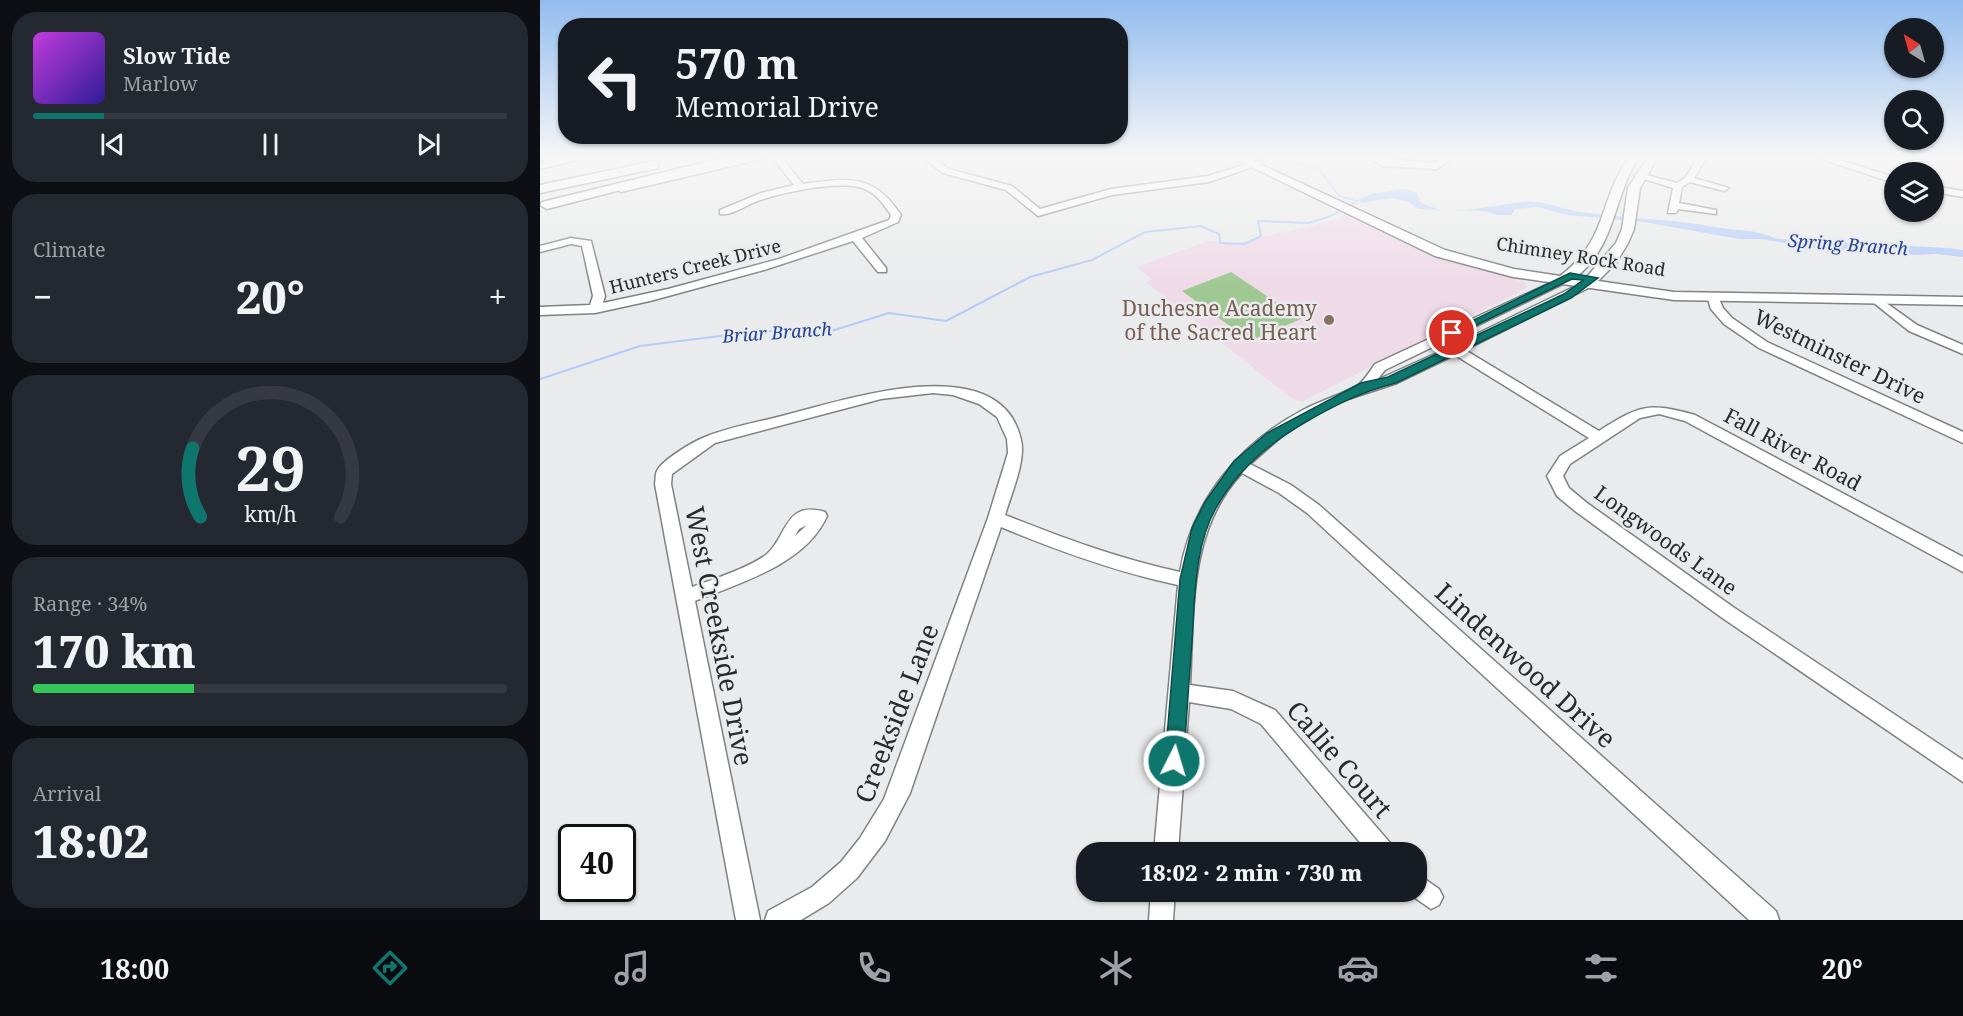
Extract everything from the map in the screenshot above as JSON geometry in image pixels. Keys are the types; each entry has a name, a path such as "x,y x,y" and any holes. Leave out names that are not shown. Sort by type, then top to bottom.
{"main road":[{"name":"Chimney Rock Road","path":"1332,200 1413,237 1494,263 1674,296 1963,301"},
{"path":"1567,278 1597,249 1607,228 1614,200"},
{"path":"1590,281 1611,260 1628,229 1633,200"}],"street":[{"path":"724,212 746,200"},
{"name":"Hunters Creek Drive","path":"540,311 595,309 624,305 803,256 893,222 896,215 880,200"},
{"path":"1023,200 1038,213 1083,200"},
{"path":"1675,200 1673,208 1712,212"},
{"path":"855,238 882,270"},
{"path":"540,249 571,242 587,243 599,296 595,309"},
{"path":"1365,386 1380,367 1567,278"},
{"path":"1167,842 1188,579 1200,528 1210,505 1239,465 1272,436 1365,386 1392,380 1567,296 1590,281"},
{"name":"Westminster Drive","path":"1713,296 1717,309 1728,321 1763,345 1963,438"},
{"path":"1878,301 1913,328 1963,350"},
{"path":"1438,339 1598,437"},
{"name":"Creekside Lane","path":"765,425 905,391 955,391 977,398 1003,415 1014,440 1015,453 996,518 899,794 884,823 862,856 825,891 777,920"},
{"name":"Fall River Road","path":"1598,437 1636,414 1649,411 1667,411 1690,418 1963,564"},
{"name":"West Creekside Drive","path":"748,920 663,484 664,472 694,447 710,440 765,425"},
{"name":"Longwoods Lane","path":"1598,437 1565,460 1555,476 1563,492 1727,612 1963,772"},
{"name":"Lindenwood Drive","path":"1239,465 1285,489 1313,509 1767,920"},
{"path":"996,518 1083,553 1139,570 1188,579"},
{"path":"685,597 729,580 776,555"},
{"name":"Callie Court","path":"1180,692 1233,700 1268,717 1374,842"},
{"path":"1161,920 1162,902"}],"shaded area":[{"name":"Duchesne Academy of the Sacred Heart","path":"1346,215 1443,258 1523,282 1527,288 1301,402 1290,397 1146,282 1152,279 1136,267 1208,241 1236,243 1331,221"}],"green space":[{"path":"1231,272 1301,319 1250,341 1182,291"}],"water":[{"path":"1359,200 1380,200 1362,203"},
{"path":"1399,200 1419,200 1444,210 1419,209"},
{"name":"Spring Branch","path":"1532,202 1587,213 1683,222 1754,232 1777,239 1948,248 1963,250 1963,257 1937,254 1914,255 1857,248 1833,251 1761,239 1739,239 1644,222 1568,215 1538,207 1515,209 1511,215 1460,210"}],"waterway":[{"name":"Briar Branch","path":"540,379 640,346 760,331 828,332 889,313 946,321 1030,277 1092,260 1145,232 1201,226 1219,234 1220,243 1245,244 1261,236 1258,221 1309,223 1331,216 1358,201 1354,200"}],"place":[{"name":"Duchesne Academy of the Sacred Heart","path":"1329,320"}],"route":[{"path":"1174,761 1188,579 1200,528 1210,505 1239,465 1272,436 1305,416 1365,386 1392,380 1567,296 1587,284 1592,278 1570,276 1452,333"}]}
